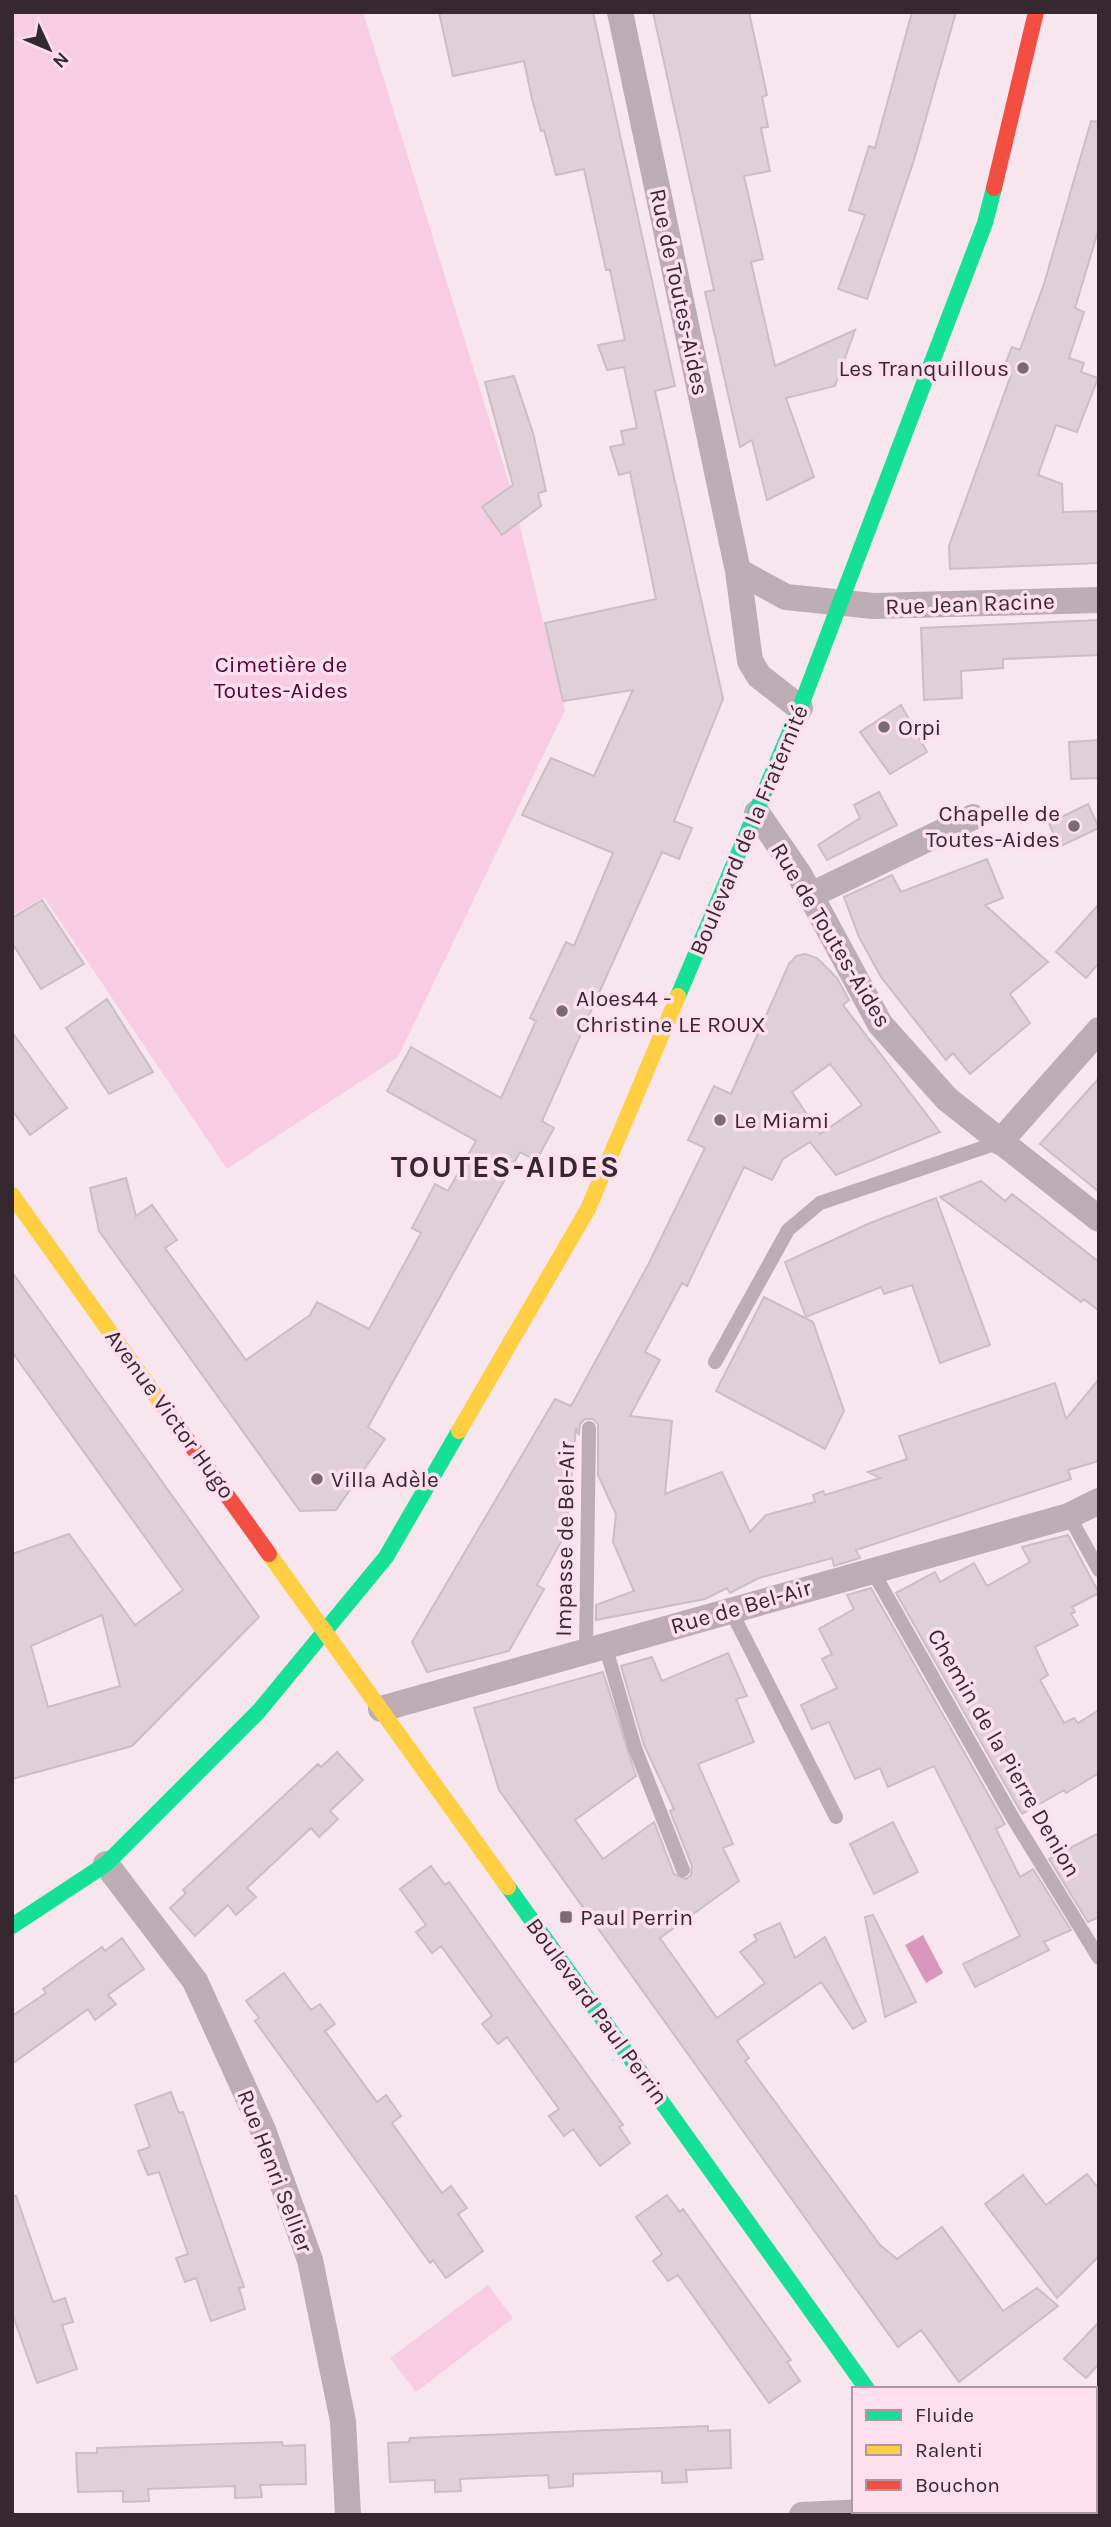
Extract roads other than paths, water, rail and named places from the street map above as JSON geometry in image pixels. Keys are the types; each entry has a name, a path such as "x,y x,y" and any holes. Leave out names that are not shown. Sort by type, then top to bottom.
{"main road":[{"name":"Boulevard de la Fraternité","path":"12,1926 106,1864 259,1712 326,1633 386,1557 588,1209 800,708 985,223 1036,12"},
{"name":"Avenue Victor Hugo","path":"12,1195 326,1633"},
{"name":"Boulevard Paul Perrin","path":"326,1633 866,2387"}],"street":[{"name":"Rue de Toutes-Aides","path":"620,12 738,571 750,661 759,676 800,708"},
{"path":"738,571 786,597 842,603"},
{"name":"Rue Jean Racine","path":"842,603 873,606 1099,600"},
{"name":"Rue de Toutes-Aides","path":"757,813 811,895 880,1024 947,1099 1099,1219"},
{"path":"811,895 974,817"},
{"path":"1000,1142 1099,1030"},
{"name":"Rue de Bel-Air","path":"381,1709 1069,1516 1099,1502"},
{"name":"Rue Henri Sellier","path":"106,1864 195,1982 263,2130 310,2260 343,2421 348,2515"},
{"path":"802,2515 852,2513"},
{"path":"1011,2513 1033,2515"}],"lane":[{"path":"715,1362 788,1230 820,1203 1000,1142"},
{"name":"Impasse de Bel-Air","path":"589,1428 595,1648 683,1870"},
{"path":"1069,1516 1099,1570"},
{"name":"Chemin de la Pierre Denion","path":"872,1570 1014,1820 1099,1958"},
{"path":"731,1611 836,1817"}],"place":[{"name":"Les Tranquillous","path":"1023,368"},
{"name":"Orpi","path":"884,727"},
{"name":"Chapelle de Toutes-Aides","path":"1074,826"},
{"name":"Aloes44 - Christine LE ROUX","path":"562,1011"},
{"name":"Le Miami","path":"720,1120"},
{"name":"Villa Adèle","path":"317,1479"},
{"name":"Paul Perrin","path":"566,1917"}],"district":[{"name":"TOUTES-AIDES","path":"506,1167"}],"park label":[{"name":"Cimetière de Toutes-Aides","path":"281,677"}]}
